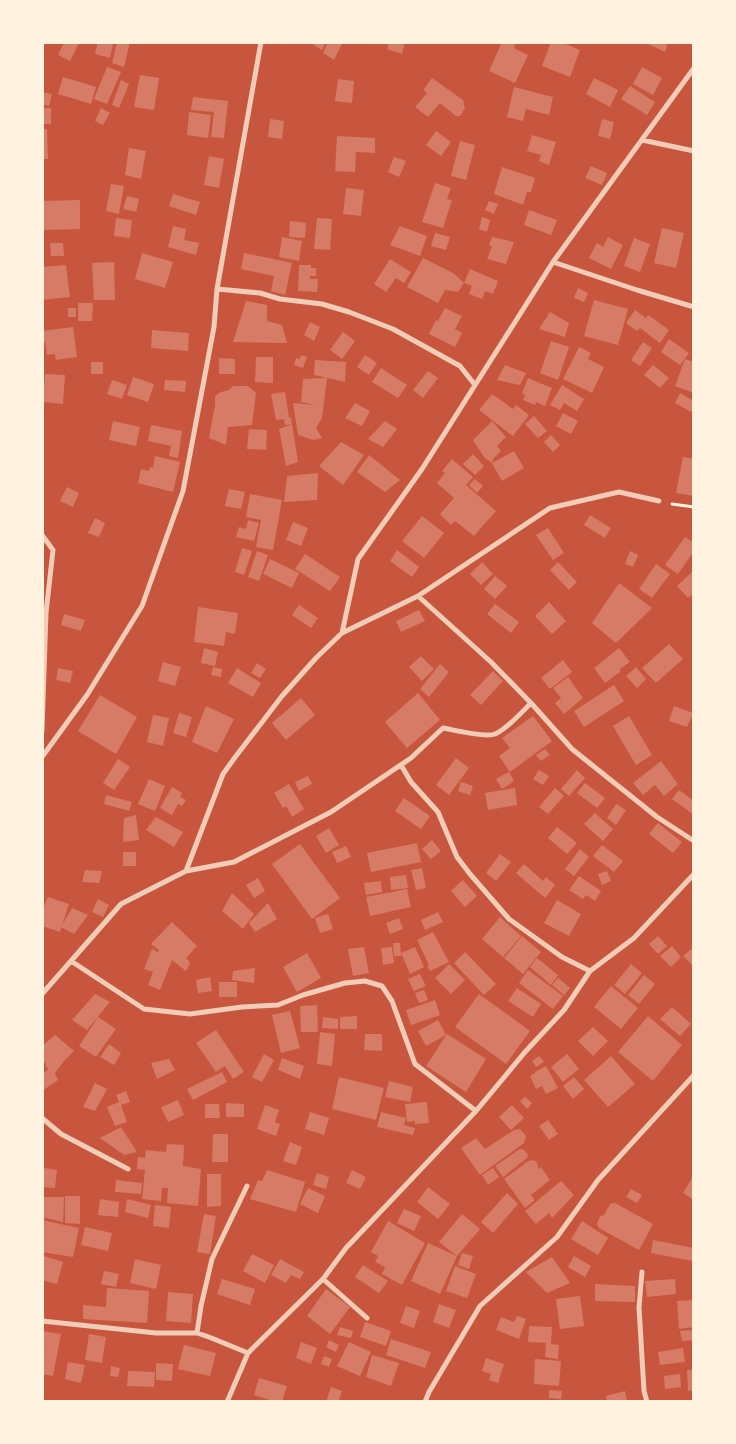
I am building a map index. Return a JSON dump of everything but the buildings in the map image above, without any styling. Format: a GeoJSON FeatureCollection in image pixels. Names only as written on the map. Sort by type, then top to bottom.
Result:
{"type":"FeatureCollection","features":[{"type":"Feature","properties":{"kind":"street"},"geometry":{"type":"LineString","coordinates":[[42,757],[87,694],[142,606],[183,491],[214,327],[217,289],[261,42]]}},
{"type":"Feature","properties":{"kind":"street"},"geometry":{"type":"LineString","coordinates":[[342,633],[358,559],[422,469],[553,262],[694,68]]}},
{"type":"Feature","properties":{"kind":"street"},"geometry":{"type":"LineString","coordinates":[[642,140],[694,151]]}},
{"type":"Feature","properties":{"kind":"street"},"geometry":{"type":"LineString","coordinates":[[553,262],[694,307]]}},
{"type":"Feature","properties":{"kind":"street"},"geometry":{"type":"LineString","coordinates":[[217,289],[260,293],[280,299],[322,304],[349,312],[393,329],[460,366],[475,385]]}},
{"type":"Feature","properties":{"kind":"street"},"geometry":{"type":"LineString","coordinates":[[186,871],[224,774],[282,696],[316,658],[342,633],[418,596],[550,508],[619,492],[659,502]]}},
{"type":"Feature","properties":{"kind":"street"},"geometry":{"type":"LineString","coordinates":[[42,535],[53,550],[46,613],[42,731]]}},
{"type":"Feature","properties":{"kind":"street"},"geometry":{"type":"LineString","coordinates":[[418,596],[491,662],[572,748],[657,817],[694,841]]}},
{"type":"Feature","properties":{"kind":"street"},"geometry":{"type":"LineString","coordinates":[[42,994],[121,904],[186,871],[234,862],[331,812],[411,758],[443,728],[474,734],[494,735],[531,703]]}},
{"type":"Feature","properties":{"kind":"street"},"geometry":{"type":"LineString","coordinates":[[400,765],[411,782],[438,812],[457,857],[509,919],[562,957],[590,971]]}},
{"type":"Feature","properties":{"kind":"street"},"geometry":{"type":"LineString","coordinates":[[227,1402],[248,1353],[322,1279],[346,1248],[476,1111],[525,1052],[564,1010],[590,971],[634,938],[694,874]]}},
{"type":"Feature","properties":{"kind":"street"},"geometry":{"type":"LineString","coordinates":[[71,962],[144,1009],[190,1014],[242,1007],[278,1005],[345,982],[365,981],[382,986],[392,1001],[415,1064],[476,1111]]}},
{"type":"Feature","properties":{"kind":"street"},"geometry":{"type":"LineString","coordinates":[[425,1402],[429,1392],[480,1306],[557,1237],[598,1180],[694,1075]]}},
{"type":"Feature","properties":{"kind":"street"},"geometry":{"type":"LineString","coordinates":[[42,1118],[61,1134],[128,1169]]}},
{"type":"Feature","properties":{"kind":"street"},"geometry":{"type":"LineString","coordinates":[[197,1333],[201,1306],[212,1260],[247,1186]]}},
{"type":"Feature","properties":{"kind":"street"},"geometry":{"type":"LineString","coordinates":[[642,1272],[639,1307],[644,1391],[647,1402]]}},
{"type":"Feature","properties":{"kind":"street"},"geometry":{"type":"LineString","coordinates":[[322,1279],[367,1318]]}},
{"type":"Feature","properties":{"kind":"street"},"geometry":{"type":"LineString","coordinates":[[42,1321],[156,1333],[197,1333],[248,1353]]}}]}
